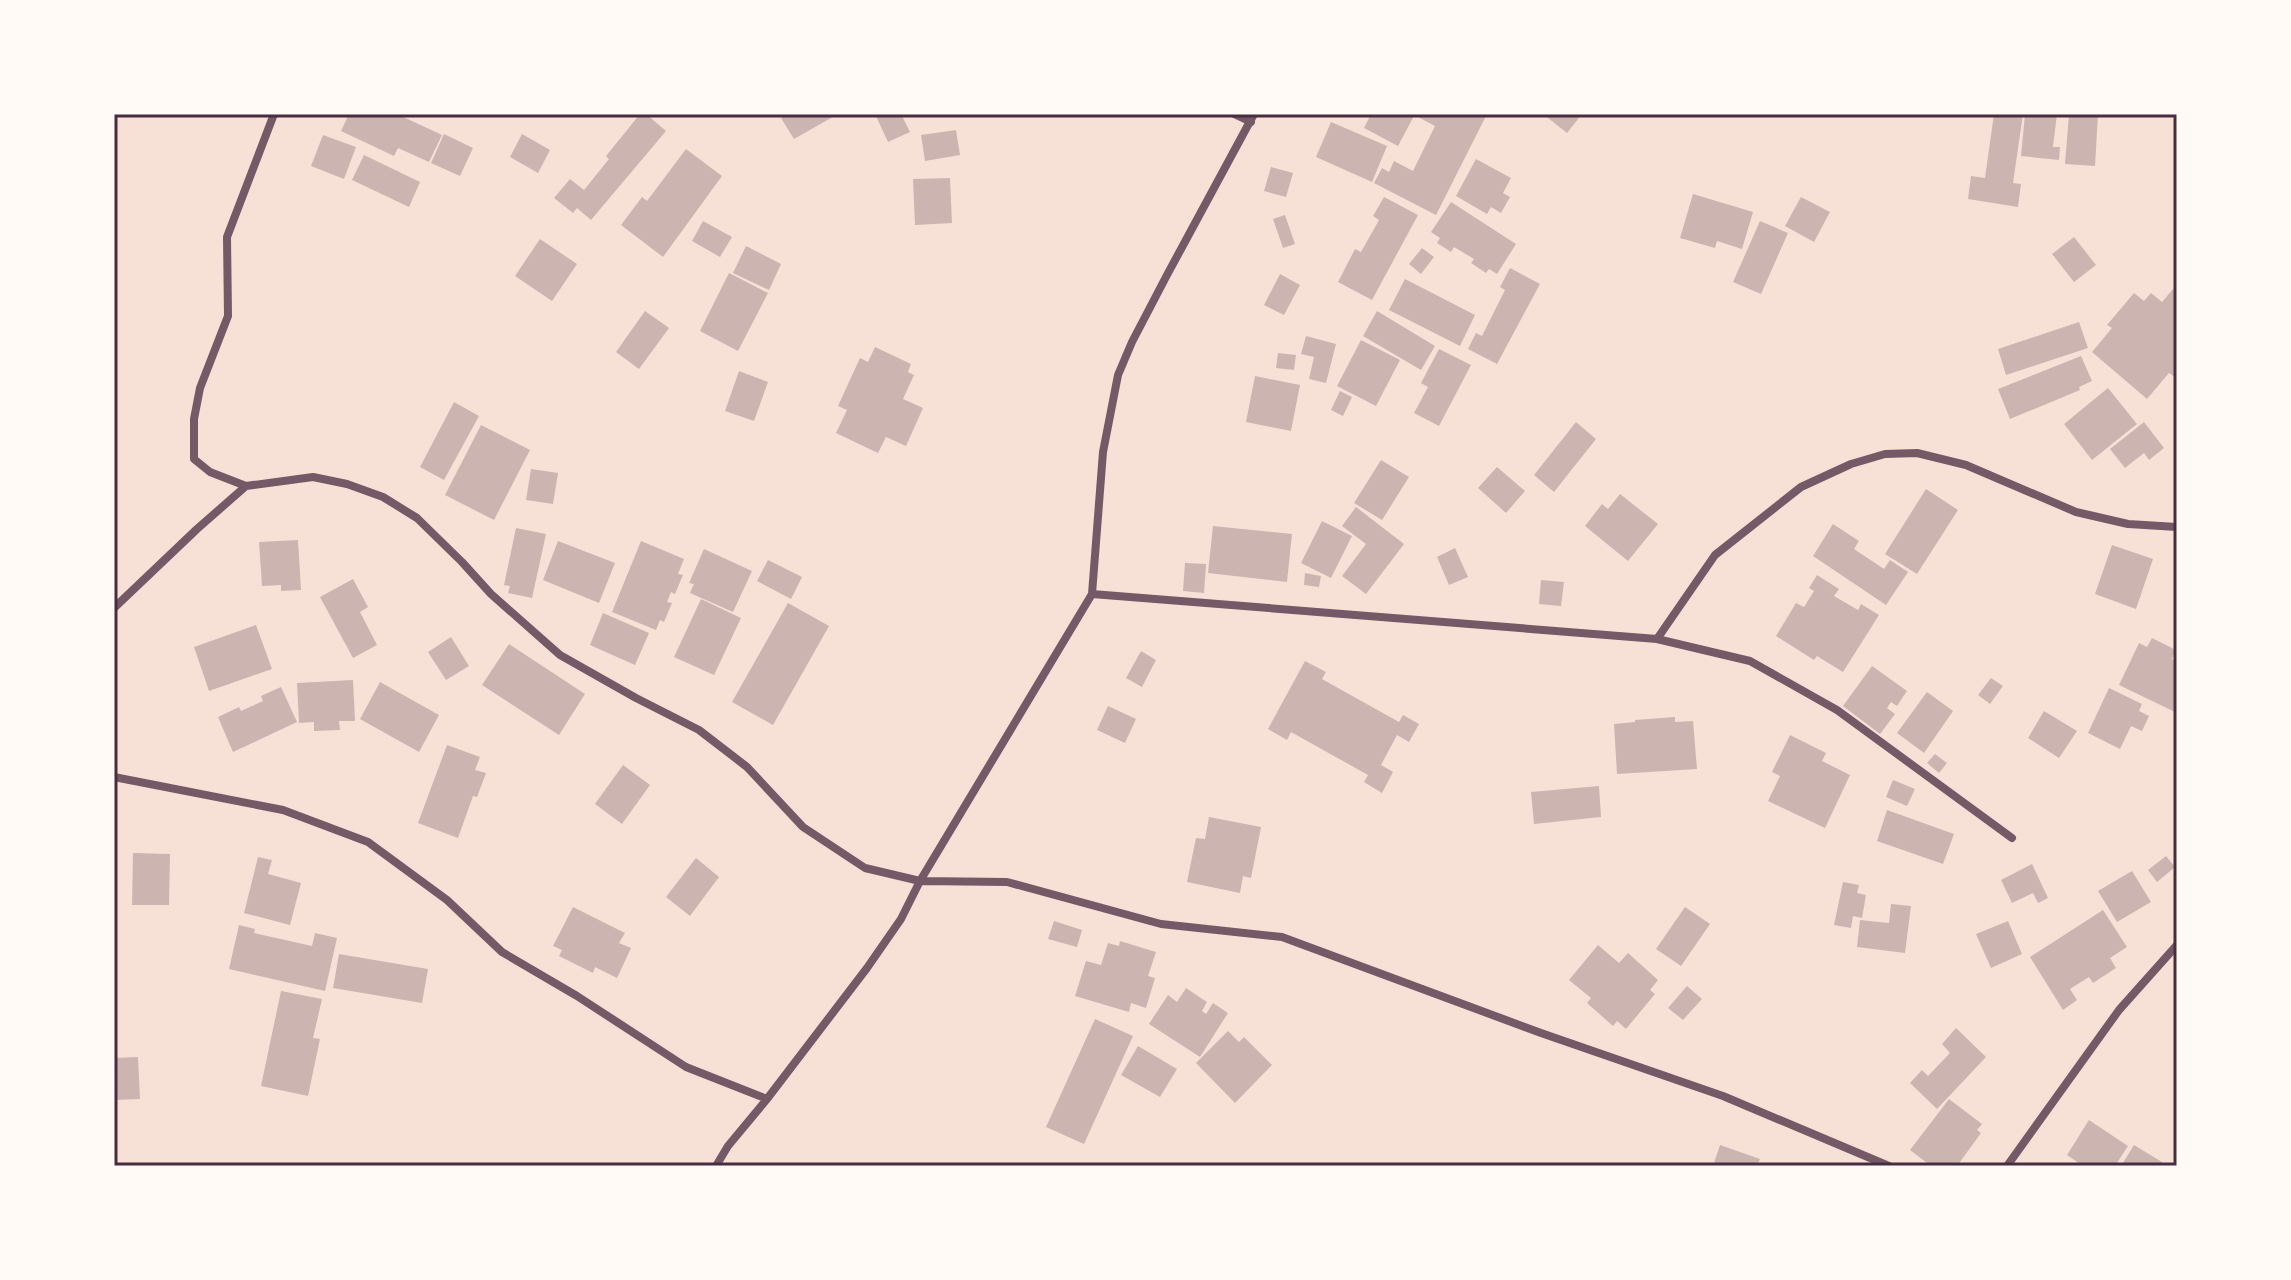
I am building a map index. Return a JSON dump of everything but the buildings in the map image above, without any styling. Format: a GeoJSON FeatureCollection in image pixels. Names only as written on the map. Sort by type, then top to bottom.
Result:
{"type":"FeatureCollection","features":[{"type":"Feature","properties":{"kind":"street"},"geometry":{"type":"LineString","coordinates":[[274,114],[227,237],[228,316],[200,388],[194,419],[194,459],[210,472],[246,486],[313,477],[347,484],[383,497],[417,518],[491,594],[560,655],[699,730],[747,767],[803,827],[865,868],[920,881],[1007,882],[1161,924],[1282,937],[1541,1033],[1723,1096],[1889,1166]]}},
{"type":"Feature","properties":{"kind":"street"},"geometry":{"type":"LineString","coordinates":[[716,1166],[901,919],[920,881],[1092,594],[1103,452],[1118,375],[1132,342],[1252,118],[1234,114]]}},
{"type":"Feature","properties":{"kind":"street"},"geometry":{"type":"LineString","coordinates":[[1657,639],[1715,555],[1801,487],[1851,464],[1885,454],[1917,453],[1966,465],[2076,512],[2128,524],[2177,527]]}},
{"type":"Feature","properties":{"kind":"street"},"geometry":{"type":"LineString","coordinates":[[114,608],[246,486]]}},
{"type":"Feature","properties":{"kind":"street"},"geometry":{"type":"LineString","coordinates":[[1092,594],[1657,639],[1750,661],[1837,710],[2012,838]]}},
{"type":"Feature","properties":{"kind":"street"},"geometry":{"type":"LineString","coordinates":[[114,777],[283,810],[368,842],[447,900],[502,952],[577,996],[686,1067],[767,1099]]}},
{"type":"Feature","properties":{"kind":"street"},"geometry":{"type":"LineString","coordinates":[[2007,1166],[2119,1010],[2177,945]]}}]}
